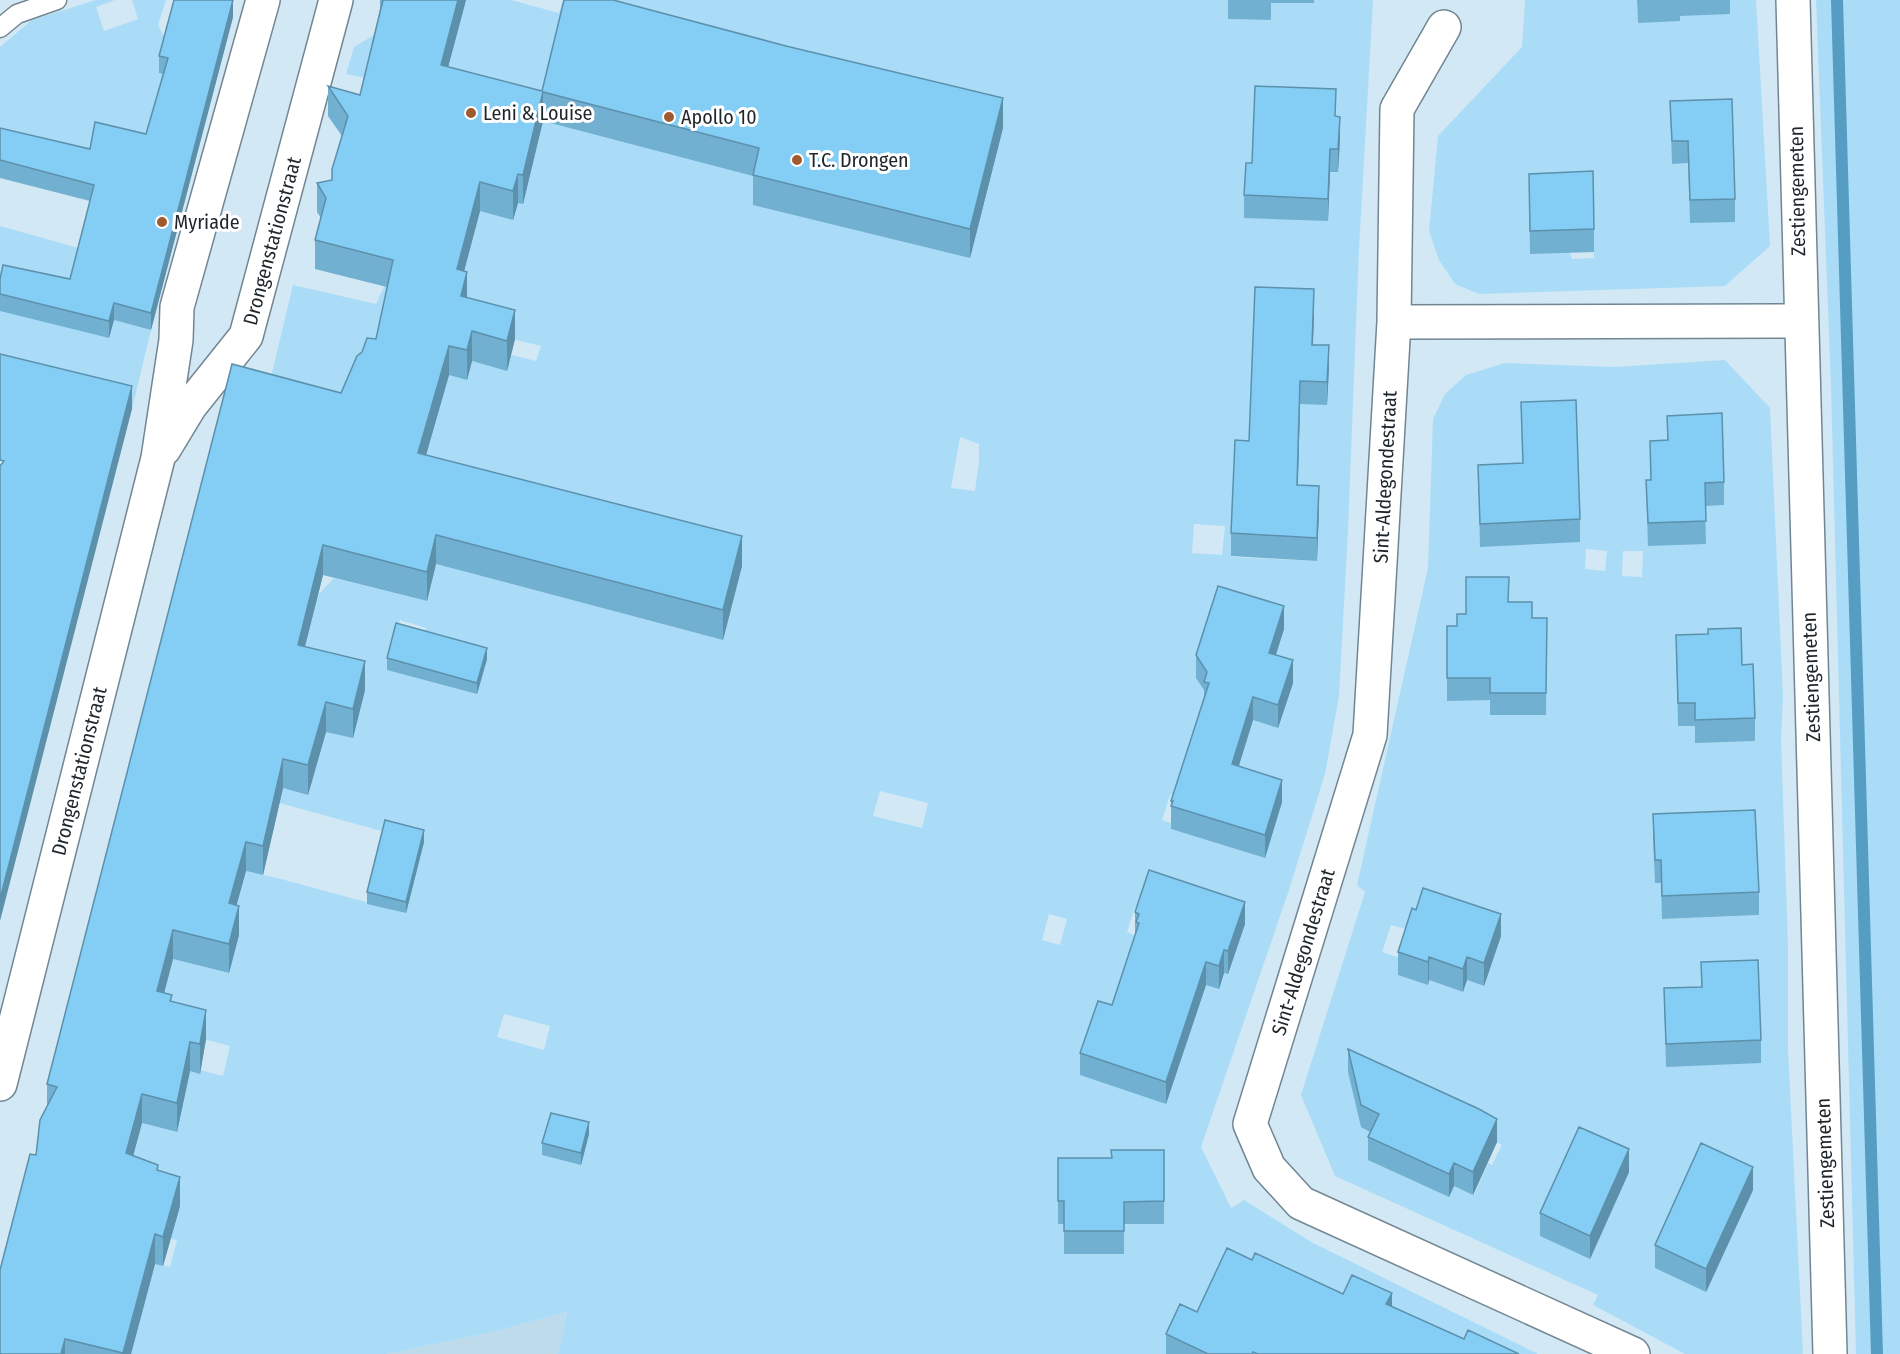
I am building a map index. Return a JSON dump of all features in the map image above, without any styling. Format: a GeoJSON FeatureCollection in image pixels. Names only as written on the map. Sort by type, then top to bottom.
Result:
{"type":"FeatureCollection","features":[{"type":"Feature","properties":{"kind":"street","name":"Drongenstationstraat"},"geometry":{"type":"LineString","coordinates":[[0,1084],[158,458],[176,340],[177,307],[264,0]]}},
{"type":"Feature","properties":{"kind":"street","name":"Drongenstationstraat"},"geometry":{"type":"LineString","coordinates":[[158,458],[190,406],[246,336],[336,0]]}},
{"type":"Feature","properties":{"kind":"street","name":"Zestiengemeten"},"geometry":{"type":"LineString","coordinates":[[1792,0],[1830,1354]]}},
{"type":"Feature","properties":{"kind":"street","name":"Sint-Aldegondestraat"},"geometry":{"type":"LineString","coordinates":[[1444,27],[1396,109],[1394,322],[1370,735],[1250,1124],[1269,1168],[1301,1203],[1633,1354]]}},
{"type":"Feature","properties":{"kind":"street"},"geometry":{"type":"LineString","coordinates":[[1394,322],[1800,321]]}},
{"type":"Feature","properties":{"kind":"lane"},"geometry":{"type":"LineString","coordinates":[[0,28],[17,14],[57,0]]}},
{"type":"Feature","properties":{"kind":"shaded area"},"geometry":{"type":"Polygon","coordinates":[[[96,0],[115,0],[96,7],[104,31],[138,19],[132,0],[166,0],[158,25],[163,35],[169,36],[159,73],[168,75],[155,166],[90,166],[0,145],[0,47],[32,20],[96,0]]]}},
{"type":"Feature","properties":{"kind":"shaded area"},"geometry":{"type":"Polygon","coordinates":[[[466,0],[511,0],[559,13],[563,0],[1228,0],[1228,19],[1270,20],[1271,3],[1373,0],[1359,249],[1339,696],[1325,774],[1288,893],[1201,1147],[1231,1208],[1244,1200],[1311,1242],[1538,1354],[558,1354],[567,1312],[492,1332],[386,1354],[130,1354],[142,1260],[170,1267],[177,1240],[147,1233],[157,1200],[104,1113],[176,1132],[158,1063],[223,1076],[230,1046],[170,1030],[157,1020],[173,959],[228,973],[239,936],[173,854],[281,879],[406,913],[385,832],[218,786],[298,674],[317,596],[334,578],[427,601],[436,564],[723,640],[742,566],[265,402],[293,285],[376,304],[384,287],[371,79],[346,74],[354,47],[379,32],[451,50],[466,0]],[[1339,140],[1252,186],[1328,221],[1330,172],[1338,172],[1339,140]],[[444,327],[433,428],[449,375],[472,361],[507,370],[511,355],[536,361],[541,346],[489,333],[444,327]],[[960,437],[951,488],[975,491],[979,444],[960,437]],[[1235,463],[1231,557],[1317,561],[1297,507],[1235,463]],[[1194,524],[1192,553],[1222,555],[1225,526],[1194,524]],[[400,620],[387,669],[423,642],[426,628],[400,620]],[[880,791],[873,816],[922,828],[928,803],[880,791]],[[1170,795],[1162,820],[1173,824],[1172,829],[1265,858],[1179,797],[1170,795]],[[1135,907],[1127,932],[1227,974],[1144,910],[1135,907]],[[1049,914],[1042,940],[1060,945],[1067,919],[1049,914]],[[504,1014],[497,1037],[544,1050],[550,1026],[504,1014]],[[1064,1224],[1064,1254],[1124,1224],[1064,1224]]]}},
{"type":"Feature","properties":{"kind":"shaded area"},"geometry":{"type":"Polygon","coordinates":[[[1525,0],[1637,0],[1638,23],[1680,16],[1729,0],[1756,0],[1770,246],[1725,286],[1479,294],[1455,284],[1439,260],[1429,231],[1438,136],[1522,47],[1525,0]],[[1731,122],[1688,163],[1690,223],[1731,122]],[[1592,194],[1570,253],[1572,259],[1594,258],[1592,194]]]}},
{"type":"Feature","properties":{"kind":"shaded area"},"geometry":{"type":"Polygon","coordinates":[[[1816,0],[1900,0],[1900,1354],[1856,1354],[1831,386],[1816,0]]]}},
{"type":"Feature","properties":{"kind":"shaded area"},"geometry":{"type":"Polygon","coordinates":[[[0,226],[82,249],[109,338],[114,320],[151,330],[132,409],[0,377],[0,226]]]}},
{"type":"Feature","properties":{"kind":"shaded area"},"geometry":{"type":"Polygon","coordinates":[[[1725,360],[1770,408],[1783,697],[1781,739],[1788,945],[1788,1050],[1802,1354],[1685,1354],[1593,1305],[1598,1295],[1335,1176],[1301,1095],[1365,892],[1357,885],[1428,568],[1433,419],[1445,394],[1466,375],[1505,363],[1614,367],[1725,360]],[[1688,415],[1667,416],[1668,463],[1651,503],[1723,505],[1689,438],[1688,415]],[[1586,549],[1585,569],[1605,571],[1607,551],[1586,549]],[[1623,551],[1622,576],[1642,577],[1643,551],[1623,551]],[[1466,637],[1490,700],[1490,715],[1546,715],[1466,637]],[[1753,688],[1678,725],[1695,726],[1696,743],[1753,688]],[[1653,837],[1655,883],[1661,883],[1663,919],[1758,915],[1653,837]],[[1391,925],[1382,952],[1403,959],[1428,985],[1429,980],[1463,992],[1467,980],[1484,986],[1416,932],[1391,925]],[[1479,1133],[1379,1136],[1449,1197],[1454,1186],[1474,1195],[1488,1163],[1492,1165],[1502,1145],[1479,1133]]]}},
{"type":"Feature","properties":{"kind":"shaded area"},"geometry":{"type":"Polygon","coordinates":[[[567,1312],[558,1354],[386,1354],[492,1332],[567,1312]]]}},
{"type":"Feature","properties":{"kind":"building"},"geometry":{"type":"Polygon","coordinates":[[[174,0],[233,0],[151,313],[114,303],[109,321],[0,294],[3,265],[70,279],[94,185],[0,160],[0,128],[90,149],[95,122],[146,134],[168,58],[159,56],[174,0]]]}},
{"type":"Feature","properties":{"kind":"building"},"geometry":{"type":"Polygon","coordinates":[[[383,0],[458,0],[441,65],[542,91],[564,0],[613,0],[786,46],[1003,98],[970,229],[753,175],[759,148],[543,92],[523,175],[518,174],[513,191],[480,182],[457,269],[467,272],[461,296],[515,310],[507,341],[472,331],[467,350],[449,346],[418,453],[742,536],[723,610],[436,535],[427,572],[323,545],[298,645],[365,661],[353,709],[326,702],[308,765],[283,759],[263,846],[246,842],[229,903],[239,906],[229,944],[173,930],[157,991],[172,995],[170,1001],[206,1010],[200,1044],[190,1042],[177,1103],[142,1094],[126,1153],[158,1165],[157,1170],[180,1177],[163,1237],[155,1234],[123,1353],[65,1339],[61,1354],[0,1354],[0,1270],[30,1154],[36,1155],[40,1120],[57,1087],[47,1084],[232,364],[341,393],[367,338],[376,339],[393,260],[315,240],[326,198],[317,183],[332,180],[332,169],[348,116],[328,86],[360,95],[383,0]]]}},
{"type":"Feature","properties":{"kind":"building"},"geometry":{"type":"Polygon","coordinates":[[[1255,86],[1336,89],[1335,116],[1340,117],[1338,149],[1330,149],[1328,199],[1244,195],[1246,163],[1252,163],[1255,86]]]}},
{"type":"Feature","properties":{"kind":"building"},"geometry":{"type":"Polygon","coordinates":[[[1732,99],[1735,199],[1690,200],[1688,141],[1672,141],[1670,101],[1732,99]]]}},
{"type":"Feature","properties":{"kind":"building"},"geometry":{"type":"Polygon","coordinates":[[[1593,171],[1594,229],[1530,231],[1529,174],[1593,171]]]}},
{"type":"Feature","properties":{"kind":"building"},"geometry":{"type":"Polygon","coordinates":[[[1255,287],[1314,289],[1312,345],[1329,345],[1327,382],[1300,381],[1297,485],[1319,486],[1317,538],[1231,533],[1235,440],[1249,441],[1255,287]]]}},
{"type":"Feature","properties":{"kind":"building"},"geometry":{"type":"Polygon","coordinates":[[[0,354],[132,386],[0,899],[0,466],[4,461],[0,460],[0,354]]]}},
{"type":"Feature","properties":{"kind":"building"},"geometry":{"type":"Polygon","coordinates":[[[1576,400],[1580,519],[1480,524],[1478,465],[1523,463],[1521,402],[1576,400]]]}},
{"type":"Feature","properties":{"kind":"building"},"geometry":{"type":"Polygon","coordinates":[[[1722,413],[1724,482],[1705,483],[1706,521],[1648,523],[1646,480],[1651,480],[1650,441],[1668,440],[1667,416],[1722,413]]]}},
{"type":"Feature","properties":{"kind":"building"},"geometry":{"type":"Polygon","coordinates":[[[1466,577],[1509,577],[1508,602],[1532,602],[1532,618],[1547,618],[1546,693],[1490,693],[1490,678],[1447,678],[1447,626],[1457,626],[1457,614],[1466,614],[1466,577]]]}},
{"type":"Feature","properties":{"kind":"building"},"geometry":{"type":"Polygon","coordinates":[[[1218,586],[1284,606],[1269,653],[1293,660],[1278,705],[1253,697],[1232,764],[1282,780],[1265,835],[1171,806],[1209,683],[1204,682],[1207,672],[1196,655],[1218,586]]]}},
{"type":"Feature","properties":{"kind":"building"},"geometry":{"type":"Polygon","coordinates":[[[396,623],[487,648],[477,683],[387,658],[396,623]]]}},
{"type":"Feature","properties":{"kind":"building"},"geometry":{"type":"Polygon","coordinates":[[[1741,628],[1742,665],[1753,664],[1755,718],[1695,720],[1695,703],[1678,703],[1676,635],[1708,634],[1708,629],[1741,628]]]}},
{"type":"Feature","properties":{"kind":"building"},"geometry":{"type":"Polygon","coordinates":[[[1755,810],[1759,892],[1662,896],[1661,860],[1655,860],[1653,814],[1755,810]]]}},
{"type":"Feature","properties":{"kind":"building"},"geometry":{"type":"Polygon","coordinates":[[[385,820],[424,830],[406,902],[367,892],[385,820]]]}},
{"type":"Feature","properties":{"kind":"building"},"geometry":{"type":"Polygon","coordinates":[[[1149,870],[1245,902],[1228,951],[1224,950],[1219,966],[1206,962],[1166,1082],[1080,1053],[1098,1001],[1112,1005],[1139,923],[1136,922],[1139,914],[1135,912],[1149,870]]]}},
{"type":"Feature","properties":{"kind":"building"},"geometry":{"type":"Polygon","coordinates":[[[1423,888],[1501,914],[1484,963],[1467,957],[1463,969],[1429,957],[1428,962],[1398,952],[1412,908],[1416,910],[1423,888]]]}},
{"type":"Feature","properties":{"kind":"building"},"geometry":{"type":"Polygon","coordinates":[[[1758,960],[1761,1040],[1666,1044],[1664,988],[1702,987],[1701,962],[1758,960]]]}},
{"type":"Feature","properties":{"kind":"building"},"geometry":{"type":"Polygon","coordinates":[[[1348,1049],[1497,1119],[1473,1172],[1454,1163],[1449,1174],[1368,1137],[1379,1114],[1361,1105],[1348,1049]]]}},
{"type":"Feature","properties":{"kind":"building"},"geometry":{"type":"Polygon","coordinates":[[[551,1113],[589,1122],[581,1153],[542,1143],[551,1113]]]}},
{"type":"Feature","properties":{"kind":"building"},"geometry":{"type":"Polygon","coordinates":[[[1579,1127],[1629,1149],[1590,1236],[1540,1213],[1579,1127]]]}},
{"type":"Feature","properties":{"kind":"building"},"geometry":{"type":"Polygon","coordinates":[[[1701,1143],[1753,1167],[1706,1269],[1655,1245],[1701,1143]]]}},
{"type":"Feature","properties":{"kind":"building"},"geometry":{"type":"Polygon","coordinates":[[[1111,1150],[1164,1150],[1164,1201],[1124,1202],[1124,1231],[1064,1231],[1064,1201],[1058,1201],[1058,1158],[1112,1158],[1111,1150]]]}},
{"type":"Feature","properties":{"kind":"building"},"geometry":{"type":"Polygon","coordinates":[[[1227,1248],[1252,1260],[1255,1253],[1343,1294],[1352,1275],[1392,1293],[1386,1304],[1464,1339],[1468,1330],[1519,1354],[1258,1354],[1253,1352],[1252,1354],[1208,1354],[1166,1334],[1180,1304],[1197,1312],[1227,1248]]]}},
{"type":"Feature","properties":{"kind":"waterway"},"geometry":{"type":"LineString","coordinates":[[1837,0],[1877,1354]]}},
{"type":"Feature","properties":{"kind":"place","name":"Leni & Louise"},"geometry":{"type":"Point","coordinates":[471,113]}},
{"type":"Feature","properties":{"kind":"place","name":"Apollo 10"},"geometry":{"type":"Point","coordinates":[669,117]}},
{"type":"Feature","properties":{"kind":"place","name":"T.C. Drongen"},"geometry":{"type":"Point","coordinates":[797,160]}},
{"type":"Feature","properties":{"kind":"place","name":"Myriade"},"geometry":{"type":"Point","coordinates":[162,222]}}]}
